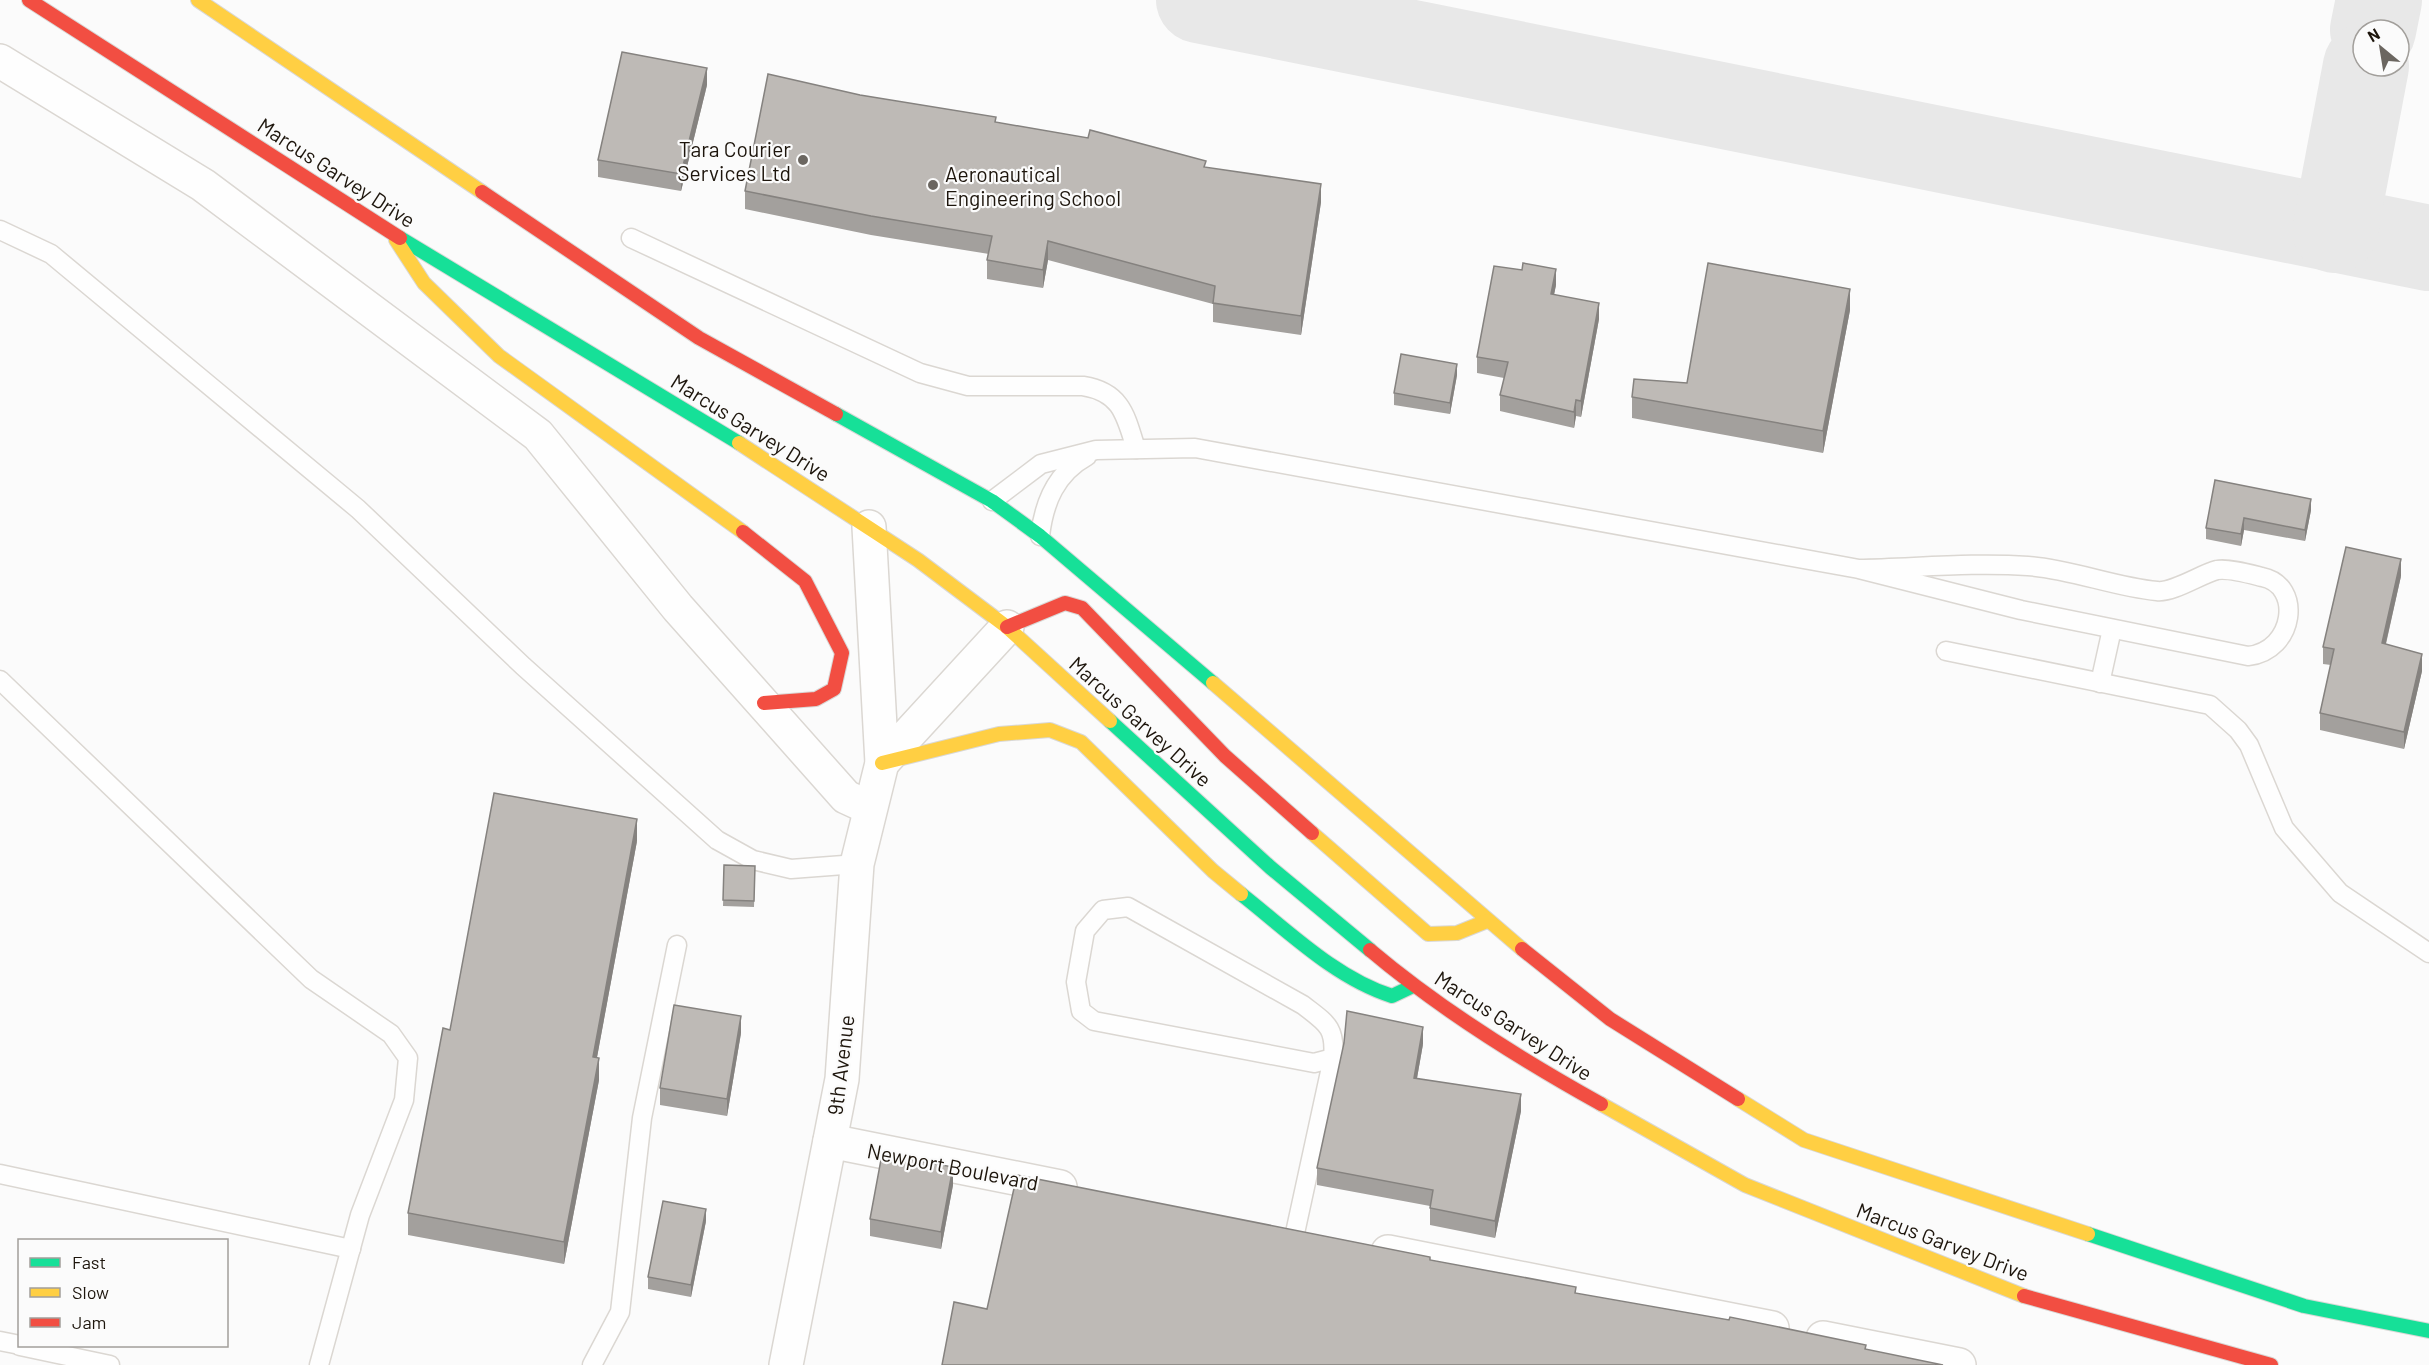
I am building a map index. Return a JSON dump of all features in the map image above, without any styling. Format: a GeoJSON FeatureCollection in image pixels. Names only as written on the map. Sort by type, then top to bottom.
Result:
{"type":"FeatureCollection","features":[{"type":"Feature","properties":{"kind":"highway","name":"Marcus Garvey Drive"},"geometry":{"type":"LineString","coordinates":[[29,0],[392,233],[716,428],[918,560],[1007,627],[1271,868],[1413,986],[1540,1070],[1745,1185],[2017,1294],[2271,1365]]}},
{"type":"Feature","properties":{"kind":"highway"},"geometry":{"type":"LineString","coordinates":[[198,0],[699,338],[992,501],[1040,536],[1293,750],[1487,921],[1610,1019],[1804,1140],[2304,1306],[2429,1331]]}},
{"type":"Feature","properties":{"kind":"highway"},"geometry":{"type":"LineString","coordinates":[[392,233],[424,283],[499,356],[714,510],[805,581],[842,653],[834,689],[816,699],[764,703]]}},
{"type":"Feature","properties":{"kind":"highway"},"geometry":{"type":"LineString","coordinates":[[1007,627],[1065,603],[1082,608],[1225,756],[1428,934],[1457,933],[1487,921]]}},
{"type":"Feature","properties":{"kind":"highway"},"geometry":{"type":"LineString","coordinates":[[882,763],[999,734],[1050,730],[1081,742],[1213,871],[1312,950],[1366,988],[1392,996],[1413,986]]}},
{"type":"Feature","properties":{"kind":"street"},"geometry":{"type":"LineString","coordinates":[[0,61],[203,185],[538,435],[678,608],[846,797],[870,808]]}},
{"type":"Feature","properties":{"kind":"street","name":"9th Avenue"},"geometry":{"type":"LineString","coordinates":[[786,1365],[842,1079],[857,864],[882,763],[869,527]]}},
{"type":"Feature","properties":{"kind":"street","name":"9th Avenue"},"geometry":{"type":"LineString","coordinates":[[882,763],[1007,627]]}},
{"type":"Feature","properties":{"kind":"street","name":"Newport Boulevard"},"geometry":{"type":"LineString","coordinates":[[830,1141],[1086,1192]]}},
{"type":"Feature","properties":{"kind":"street"},"geometry":{"type":"LineString","coordinates":[[1260,1226],[1307,1236]]}},
{"type":"Feature","properties":{"kind":"street"},"geometry":{"type":"LineString","coordinates":[[1354,1245],[1959,1365]]}},
{"type":"Feature","properties":{"kind":"lane"},"geometry":{"type":"LineString","coordinates":[[0,230],[51,254],[358,509],[523,666],[717,840],[753,860],[791,869],[857,864]]}},
{"type":"Feature","properties":{"kind":"lane"},"geometry":{"type":"LineString","coordinates":[[631,238],[920,373],[968,386],[1083,387],[1101,390],[1122,409],[1137,449]]}},
{"type":"Feature","properties":{"kind":"lane"},"geometry":{"type":"LineString","coordinates":[[992,501],[1041,464],[1096,450],[1195,448],[1859,569],[2021,610],[2248,656],[2258,655],[2275,645],[2282,637],[2288,619],[2288,609],[2281,591],[2266,578],[2219,570],[2160,592],[2028,566],[1859,569]]}},
{"type":"Feature","properties":{"kind":"lane"},"geometry":{"type":"LineString","coordinates":[[1040,536],[1042,514],[1061,476],[1077,461],[1096,450]]}},
{"type":"Feature","properties":{"kind":"lane"},"geometry":{"type":"LineString","coordinates":[[2100,683],[2112,628]]}},
{"type":"Feature","properties":{"kind":"lane"},"geometry":{"type":"LineString","coordinates":[[1946,651],[2210,705],[2225,716],[2248,745],[2284,828],[2340,893],[2429,953]]}},
{"type":"Feature","properties":{"kind":"lane"},"geometry":{"type":"LineString","coordinates":[[0,680],[311,979],[391,1034],[408,1058],[404,1100],[360,1215],[319,1365]]}},
{"type":"Feature","properties":{"kind":"lane"},"geometry":{"type":"LineString","coordinates":[[1307,1236],[1333,1058],[1335,1038],[1324,1021],[1304,1005],[1128,907],[1103,910],[1085,931],[1076,982],[1081,1011],[1094,1021],[1314,1063],[1333,1058]]}},
{"type":"Feature","properties":{"kind":"lane"},"geometry":{"type":"LineString","coordinates":[[592,1365],[620,1312],[642,1118],[677,945]]}},
{"type":"Feature","properties":{"kind":"lane"},"geometry":{"type":"LineString","coordinates":[[0,1174],[351,1249]]}},
{"type":"Feature","properties":{"kind":"lane"},"geometry":{"type":"LineString","coordinates":[[0,1341],[18,1345]]}},
{"type":"Feature","properties":{"kind":"lane"},"geometry":{"type":"LineString","coordinates":[[29,1347],[110,1365]]}},
{"type":"Feature","properties":{"kind":"building"},"geometry":{"type":"Polygon","coordinates":[[[622,52],[707,68],[681,174],[598,160],[622,52]]]}},
{"type":"Feature","properties":{"kind":"building"},"geometry":{"type":"Polygon","coordinates":[[[768,74],[860,95],[996,117],[995,122],[1088,138],[1090,130],[1206,161],[1204,167],[1321,184],[1301,316],[1213,303],[1215,286],[1048,241],[1043,270],[987,260],[992,236],[871,216],[745,191],[768,74]]]}},
{"type":"Feature","properties":{"kind":"building"},"geometry":{"type":"Polygon","coordinates":[[[1523,263],[1556,269],[1551,294],[1599,303],[1581,401],[1576,400],[1574,412],[1500,395],[1508,362],[1477,357],[1494,266],[1522,270],[1523,263]]]}},
{"type":"Feature","properties":{"kind":"building"},"geometry":{"type":"Polygon","coordinates":[[[1708,263],[1850,289],[1823,431],[1632,397],[1634,379],[1687,383],[1708,263]]]}},
{"type":"Feature","properties":{"kind":"building"},"geometry":{"type":"Polygon","coordinates":[[[1401,354],[1457,364],[1450,403],[1394,393],[1401,354]]]}},
{"type":"Feature","properties":{"kind":"building"},"geometry":{"type":"Polygon","coordinates":[[[2215,480],[2311,499],[2305,530],[2244,518],[2241,534],[2206,528],[2215,480]]]}},
{"type":"Feature","properties":{"kind":"building"},"geometry":{"type":"Polygon","coordinates":[[[2346,547],[2401,559],[2382,643],[2422,654],[2404,732],[2320,713],[2334,649],[2323,647],[2346,547]]]}},
{"type":"Feature","properties":{"kind":"building"},"geometry":{"type":"Polygon","coordinates":[[[494,793],[637,819],[593,1057],[599,1058],[564,1242],[408,1213],[443,1028],[450,1030],[494,793]]]}},
{"type":"Feature","properties":{"kind":"building"},"geometry":{"type":"Polygon","coordinates":[[[724,865],[755,866],[754,901],[723,900],[724,865]]]}},
{"type":"Feature","properties":{"kind":"building"},"geometry":{"type":"Polygon","coordinates":[[[674,1005],[741,1016],[727,1099],[660,1088],[674,1005]]]}},
{"type":"Feature","properties":{"kind":"building"},"geometry":{"type":"Polygon","coordinates":[[[1347,1011],[1423,1027],[1414,1078],[1521,1094],[1495,1221],[1430,1208],[1433,1190],[1317,1168],[1344,1043],[1347,1011]]]}},
{"type":"Feature","properties":{"kind":"building"},"geometry":{"type":"Polygon","coordinates":[[[882,1154],[953,1167],[941,1232],[870,1219],[882,1154]]]}},
{"type":"Feature","properties":{"kind":"building"},"geometry":{"type":"Polygon","coordinates":[[[1017,1175],[1430,1257],[1430,1260],[1576,1287],[1575,1293],[1729,1320],[1730,1317],[1866,1345],[1865,1349],[1943,1365],[942,1365],[954,1302],[987,1309],[1017,1175]]]}},
{"type":"Feature","properties":{"kind":"building"},"geometry":{"type":"Polygon","coordinates":[[[663,1201],[706,1209],[691,1285],[648,1277],[663,1201]]]}},
{"type":"Feature","properties":{"kind":"taxiway"},"geometry":{"type":"LineString","coordinates":[[1199,0],[2429,248]]}},
{"type":"Feature","properties":{"kind":"taxiway"},"geometry":{"type":"LineString","coordinates":[[2375,18],[2379,0]]}},
{"type":"Feature","properties":{"kind":"taxiway"},"geometry":{"type":"LineString","coordinates":[[2335,230],[2364,78]]}},
{"type":"Feature","properties":{"kind":"traffic: fast"},"geometry":{"type":"LineString","coordinates":[[400,238],[739,443]]}},
{"type":"Feature","properties":{"kind":"traffic: fast"},"geometry":{"type":"LineString","coordinates":[[836,414],[992,501],[1040,536],[1213,683]]}},
{"type":"Feature","properties":{"kind":"traffic: fast"},"geometry":{"type":"LineString","coordinates":[[1110,721],[1271,868],[1370,950]]}},
{"type":"Feature","properties":{"kind":"traffic: fast"},"geometry":{"type":"LineString","coordinates":[[1241,894],[1312,952],[1351,978],[1392,996],[1413,986]]}},
{"type":"Feature","properties":{"kind":"traffic: fast"},"geometry":{"type":"LineString","coordinates":[[2088,1234],[2304,1306],[2429,1331]]}},
{"type":"Feature","properties":{"kind":"traffic: slow"},"geometry":{"type":"LineString","coordinates":[[198,0],[482,192]]}},
{"type":"Feature","properties":{"kind":"traffic: slow"},"geometry":{"type":"LineString","coordinates":[[396,240],[424,283],[499,356],[743,532]]}},
{"type":"Feature","properties":{"kind":"traffic: slow"},"geometry":{"type":"LineString","coordinates":[[739,443],[918,560],[1007,627],[1110,721]]}},
{"type":"Feature","properties":{"kind":"traffic: slow"},"geometry":{"type":"LineString","coordinates":[[1213,683],[1522,949]]}},
{"type":"Feature","properties":{"kind":"traffic: slow"},"geometry":{"type":"LineString","coordinates":[[882,763],[999,734],[1050,730],[1081,742],[1213,871],[1241,894]]}},
{"type":"Feature","properties":{"kind":"traffic: slow"},"geometry":{"type":"LineString","coordinates":[[1312,833],[1428,934],[1457,933],[1487,921]]}},
{"type":"Feature","properties":{"kind":"traffic: slow"},"geometry":{"type":"LineString","coordinates":[[1738,1099],[1804,1140],[2088,1234]]}},
{"type":"Feature","properties":{"kind":"traffic: slow"},"geometry":{"type":"LineString","coordinates":[[1601,1104],[1745,1185],[2024,1296]]}},
{"type":"Feature","properties":{"kind":"traffic: jam"},"geometry":{"type":"LineString","coordinates":[[29,0],[400,238]]}},
{"type":"Feature","properties":{"kind":"traffic: jam"},"geometry":{"type":"LineString","coordinates":[[482,192],[699,338],[836,414]]}},
{"type":"Feature","properties":{"kind":"traffic: jam"},"geometry":{"type":"LineString","coordinates":[[743,532],[805,581],[842,653],[834,689],[816,699],[764,703]]}},
{"type":"Feature","properties":{"kind":"traffic: jam"},"geometry":{"type":"LineString","coordinates":[[1007,627],[1065,603],[1082,608],[1225,756],[1312,833]]}},
{"type":"Feature","properties":{"kind":"traffic: jam"},"geometry":{"type":"LineString","coordinates":[[1522,949],[1610,1019],[1738,1099]]}},
{"type":"Feature","properties":{"kind":"traffic: jam"},"geometry":{"type":"LineString","coordinates":[[1370,950],[1425,993],[1482,1033],[1601,1104]]}},
{"type":"Feature","properties":{"kind":"traffic: jam"},"geometry":{"type":"LineString","coordinates":[[2024,1296],[2271,1365]]}},
{"type":"Feature","properties":{"kind":"place","name":"Tara Courier Services Ltd"},"geometry":{"type":"Point","coordinates":[803,160]}},
{"type":"Feature","properties":{"kind":"place","name":"Aeronautical Engineering School"},"geometry":{"type":"Point","coordinates":[933,185]}}]}
